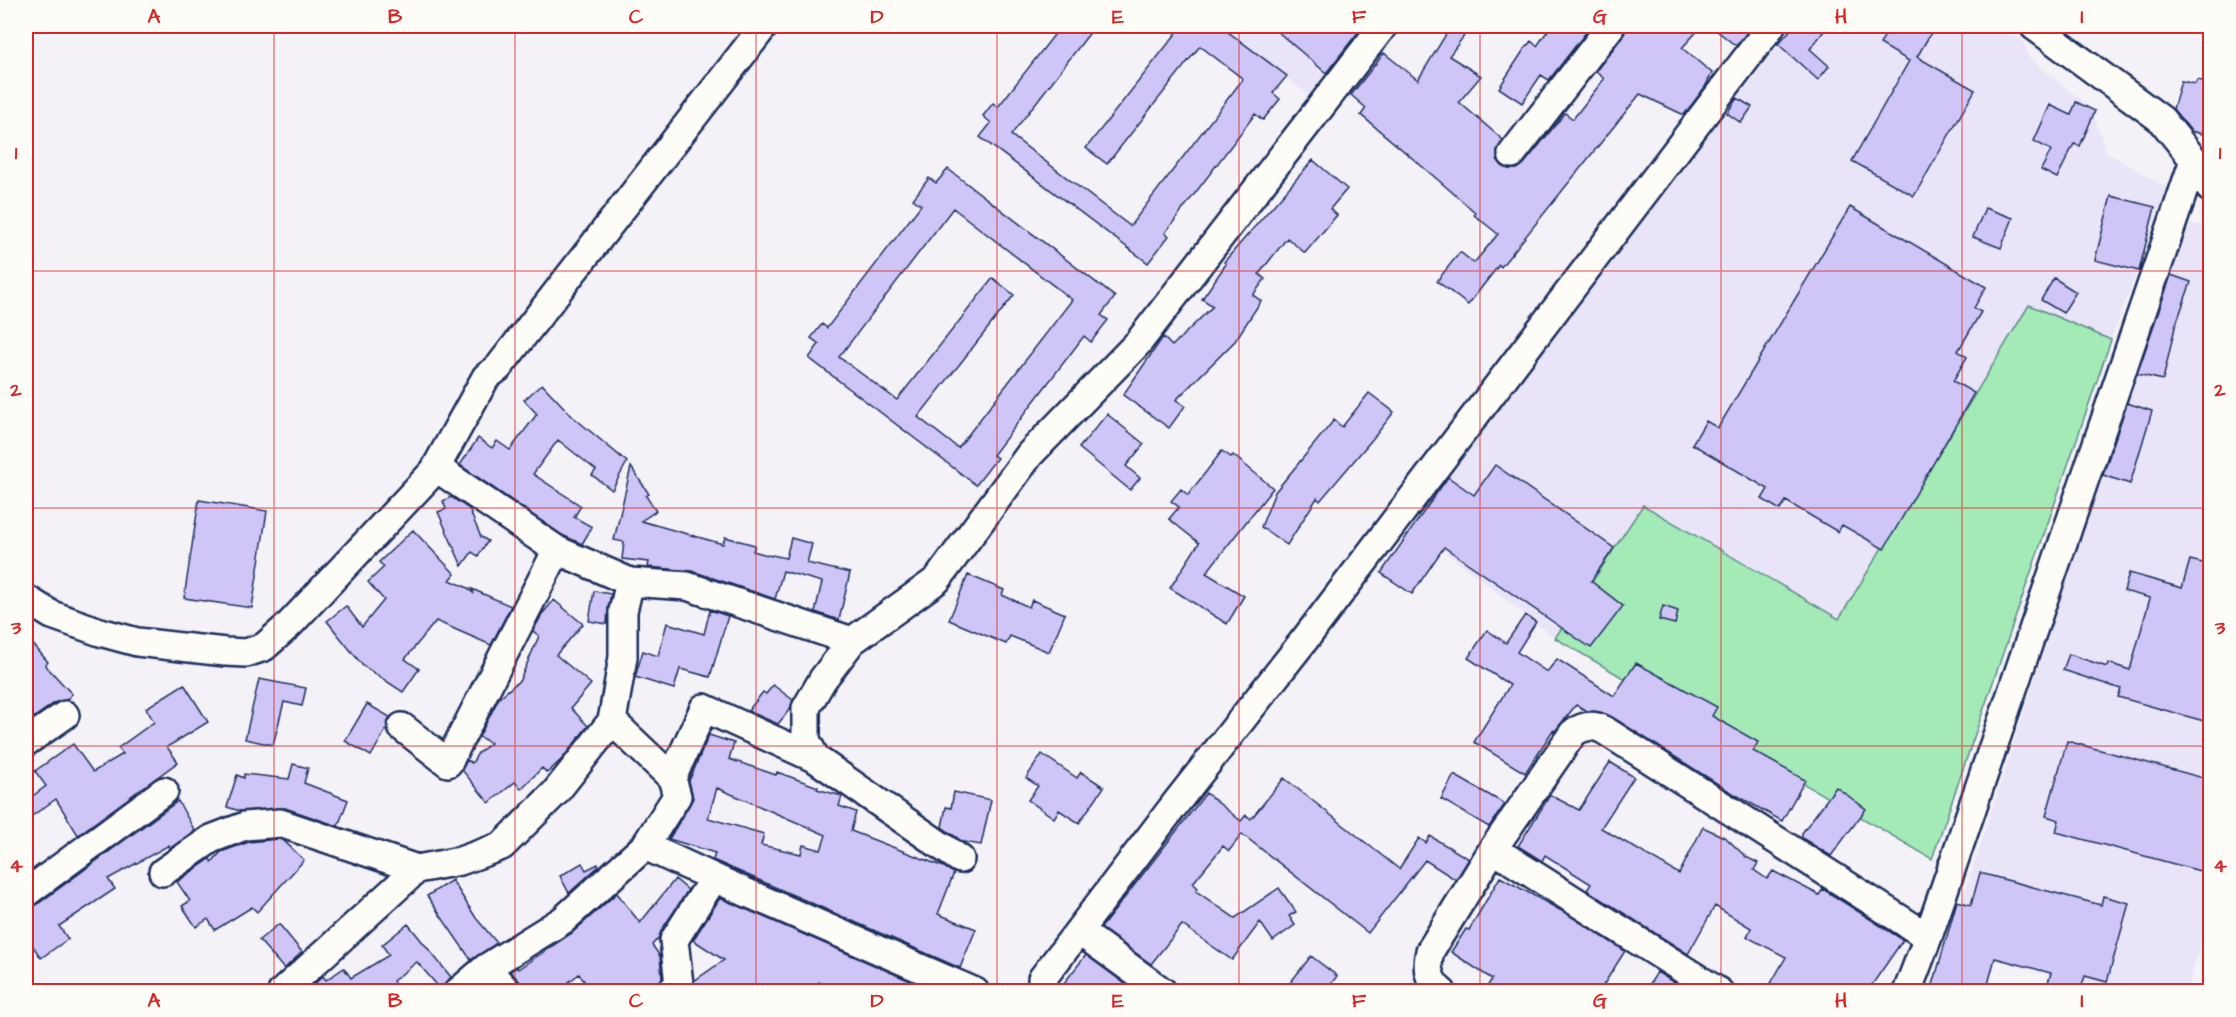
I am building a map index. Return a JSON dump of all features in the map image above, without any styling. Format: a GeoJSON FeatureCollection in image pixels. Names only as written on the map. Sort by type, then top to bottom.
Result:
{"type":"FeatureCollection","features":[{"type":"Feature","properties":{"kind":"street"},"geometry":{"type":"LineString","coordinates":[[26,599],[52,615],[137,642],[246,653],[264,647],[290,624],[434,471],[486,377],[498,368],[764,26]]}},
{"type":"Feature","properties":{"kind":"street"},"geometry":{"type":"LineString","coordinates":[[816,759],[806,740],[806,708],[823,679],[852,641],[937,580],[1030,454],[1138,343],[1383,26]]}},
{"type":"Feature","properties":{"kind":"street"},"geometry":{"type":"LineString","coordinates":[[1512,154],[1611,26]]}},
{"type":"Feature","properties":{"kind":"street"},"geometry":{"type":"LineString","coordinates":[[1042,979],[1182,795],[1309,634],[1771,26]]}},
{"type":"Feature","properties":{"kind":"street"},"geometry":{"type":"LineString","coordinates":[[2034,26],[2162,120],[2194,160],[2211,188]]}},
{"type":"Feature","properties":{"kind":"street"},"geometry":{"type":"LineString","coordinates":[[1907,992],[1928,937],[2194,160]]}},
{"type":"Feature","properties":{"kind":"street"},"geometry":{"type":"LineString","coordinates":[[434,471],[441,471],[557,550],[630,582],[687,586],[852,641]]}},
{"type":"Feature","properties":{"kind":"street"},"geometry":{"type":"LineString","coordinates":[[402,727],[448,762],[557,550]]}},
{"type":"Feature","properties":{"kind":"street"},"geometry":{"type":"LineString","coordinates":[[163,872],[211,839],[245,826],[280,823],[417,869],[460,861],[502,846],[555,793],[612,721],[623,657],[623,611],[630,582]]}},
{"type":"Feature","properties":{"kind":"street"},"geometry":{"type":"LineString","coordinates":[[672,778],[704,708],[816,759],[960,859]]}},
{"type":"Feature","properties":{"kind":"street"},"geometry":{"type":"LineString","coordinates":[[26,741],[65,715]]}},
{"type":"Feature","properties":{"kind":"street"},"geometry":{"type":"LineString","coordinates":[[458,992],[486,968],[563,920],[645,846],[677,796],[672,778],[612,721]]}},
{"type":"Feature","properties":{"kind":"street"},"geometry":{"type":"LineString","coordinates":[[1442,992],[1431,979],[1428,970],[1430,951],[1493,849],[1573,733],[1585,727],[1598,727],[1928,937]]}},
{"type":"Feature","properties":{"kind":"street"},"geometry":{"type":"LineString","coordinates":[[26,893],[164,791]]}},
{"type":"Feature","properties":{"kind":"street"},"geometry":{"type":"LineString","coordinates":[[645,846],[975,992]]}},
{"type":"Feature","properties":{"kind":"street"},"geometry":{"type":"LineString","coordinates":[[1493,849],[1719,992]]}},
{"type":"Feature","properties":{"kind":"street"},"geometry":{"type":"LineString","coordinates":[[282,992],[417,869]]}},
{"type":"Feature","properties":{"kind":"street"},"geometry":{"type":"LineString","coordinates":[[670,992],[679,984],[674,940],[714,878]]}},
{"type":"Feature","properties":{"kind":"street"},"geometry":{"type":"LineString","coordinates":[[1079,931],[1163,992]]}},
{"type":"Feature","properties":{"kind":"street"},"geometry":{"type":"LineString","coordinates":[[486,968],[508,992]]}},
{"type":"Feature","properties":{"kind":"shaded area"},"geometry":{"type":"Polygon","coordinates":[[[1220,26],[1365,26],[1310,96],[1220,26]]]}},
{"type":"Feature","properties":{"kind":"shaded area"},"geometry":{"type":"Polygon","coordinates":[[[1789,26],[1999,26],[2024,42],[2028,57],[2091,108],[2106,152],[2167,188],[2111,340],[2029,305],[1839,619],[1643,505],[1555,638],[1408,522],[1789,26]]]}},
{"type":"Feature","properties":{"kind":"shaded area"},"geometry":{"type":"Polygon","coordinates":[[[2183,225],[2209,225],[2210,227],[2210,906],[2187,991],[2102,991],[1948,944],[2183,225]]]}},
{"type":"Feature","properties":{"kind":"green space"},"geometry":{"type":"Polygon","coordinates":[[[2029,305],[2111,340],[1932,859],[1555,638],[1643,505],[1839,619],[2029,305]]]}},
{"type":"Feature","properties":{"kind":"building"},"geometry":{"type":"Polygon","coordinates":[[[1061,26],[1095,26],[1011,135],[1130,226],[1243,79],[1200,46],[1107,164],[1086,148],[1182,26],[1220,26],[1287,76],[1273,93],[1280,99],[1263,120],[1255,114],[1165,233],[1169,236],[1148,263],[980,137],[991,123],[983,116],[993,103],[998,107],[1061,26]]]}},
{"type":"Feature","properties":{"kind":"building"},"geometry":{"type":"Polygon","coordinates":[[[1271,26],[1363,26],[1326,73],[1271,26]]]}},
{"type":"Feature","properties":{"kind":"building"},"geometry":{"type":"Polygon","coordinates":[[[1451,26],[1464,36],[1449,56],[1481,76],[1459,102],[1503,140],[1497,151],[1497,159],[1502,166],[1509,169],[1517,169],[1524,164],[1565,113],[1573,119],[1604,79],[1596,71],[1623,36],[1626,26],[1702,26],[1682,48],[1712,73],[1705,87],[1684,115],[1640,94],[1468,305],[1437,281],[1460,252],[1474,263],[1498,234],[1361,115],[1366,108],[1351,95],[1384,53],[1418,80],[1451,26]]]}},
{"type":"Feature","properties":{"kind":"building"},"geometry":{"type":"Polygon","coordinates":[[[1551,26],[1591,26],[1549,80],[1541,75],[1522,103],[1499,88],[1531,41],[1537,46],[1551,26]]]}},
{"type":"Feature","properties":{"kind":"building"},"geometry":{"type":"Polygon","coordinates":[[[1711,26],[1752,26],[1736,46],[1711,26]]]}},
{"type":"Feature","properties":{"kind":"building"},"geometry":{"type":"Polygon","coordinates":[[[1794,26],[1828,26],[1810,49],[1829,66],[1818,80],[1778,44],[1794,26]]]}},
{"type":"Feature","properties":{"kind":"building"},"geometry":{"type":"Polygon","coordinates":[[[1890,26],[1935,26],[1917,57],[1975,90],[1914,196],[1852,161],[1909,61],[1880,44],[1890,26]]]}},
{"type":"Feature","properties":{"kind":"building"},"geometry":{"type":"Polygon","coordinates":[[[2197,80],[2211,83],[2211,104],[2202,134],[2191,131],[2173,109],[2181,81],[2195,84],[2197,80]]]}},
{"type":"Feature","properties":{"kind":"building"},"geometry":{"type":"Polygon","coordinates":[[[1737,98],[1752,107],[1741,123],[1727,113],[1737,98]]]}},
{"type":"Feature","properties":{"kind":"building"},"geometry":{"type":"Polygon","coordinates":[[[2076,102],[2095,111],[2080,146],[2074,144],[2057,178],[2041,170],[2051,150],[2034,141],[2050,105],[2071,115],[2076,102]]]}},
{"type":"Feature","properties":{"kind":"building"},"geometry":{"type":"Polygon","coordinates":[[[1313,160],[1347,189],[1330,209],[1337,215],[1305,253],[1287,238],[1259,274],[1265,279],[1253,295],[1261,301],[1235,341],[1176,400],[1185,406],[1169,428],[1123,395],[1163,337],[1172,346],[1213,306],[1202,299],[1226,264],[1224,262],[1313,160]]]}},
{"type":"Feature","properties":{"kind":"building"},"geometry":{"type":"Polygon","coordinates":[[[948,169],[1115,297],[1101,315],[1108,320],[1091,342],[1084,336],[993,455],[997,458],[976,485],[809,358],[819,344],[811,338],[822,324],[827,328],[921,205],[913,199],[929,178],[936,183],[948,169]],[[953,208],[839,357],[897,400],[993,278],[1014,295],[918,417],[958,448],[1072,300],[953,208]]]}},
{"type":"Feature","properties":{"kind":"building"},"geometry":{"type":"Polygon","coordinates":[[[2111,196],[2155,207],[2139,271],[2095,260],[2111,196]]]}},
{"type":"Feature","properties":{"kind":"building"},"geometry":{"type":"Polygon","coordinates":[[[1850,207],[1986,287],[1974,308],[1981,312],[1958,351],[1967,357],[1953,381],[1974,393],[1884,549],[1842,525],[1838,532],[1786,501],[1780,510],[1762,499],[1768,489],[1692,444],[1706,421],[1718,428],[1850,207]]]}},
{"type":"Feature","properties":{"kind":"building"},"geometry":{"type":"Polygon","coordinates":[[[1985,208],[2013,218],[2001,248],[1973,237],[1985,208]]]}},
{"type":"Feature","properties":{"kind":"building"},"geometry":{"type":"Polygon","coordinates":[[[2171,275],[2191,282],[2175,327],[2163,380],[2137,374],[2171,275]]]}},
{"type":"Feature","properties":{"kind":"building"},"geometry":{"type":"Polygon","coordinates":[[[2054,278],[2076,292],[2063,313],[2041,300],[2054,278]]]}},
{"type":"Feature","properties":{"kind":"building"},"geometry":{"type":"Polygon","coordinates":[[[542,384],[572,416],[627,462],[612,490],[592,475],[596,470],[558,440],[533,474],[581,506],[574,517],[592,527],[582,544],[562,535],[460,465],[478,438],[492,448],[497,441],[510,450],[537,414],[524,400],[542,384]]]}},
{"type":"Feature","properties":{"kind":"building"},"geometry":{"type":"Polygon","coordinates":[[[1369,393],[1394,412],[1320,501],[1317,498],[1287,545],[1261,527],[1275,492],[1334,420],[1342,427],[1369,393]]]}},
{"type":"Feature","properties":{"kind":"building"},"geometry":{"type":"Polygon","coordinates":[[[2127,403],[2152,411],[2130,484],[2103,475],[2127,403]]]}},
{"type":"Feature","properties":{"kind":"building"},"geometry":{"type":"Polygon","coordinates":[[[1107,414],[1144,444],[1126,466],[1140,478],[1130,490],[1079,448],[1107,414]]]}},
{"type":"Feature","properties":{"kind":"building"},"geometry":{"type":"Polygon","coordinates":[[[1222,451],[1231,457],[1233,455],[1273,488],[1206,573],[1244,596],[1227,624],[1170,588],[1199,543],[1169,519],[1179,507],[1171,501],[1181,489],[1188,495],[1222,451]]]}},
{"type":"Feature","properties":{"kind":"building"},"geometry":{"type":"Polygon","coordinates":[[[1495,465],[1614,548],[1591,581],[1623,606],[1591,648],[1444,547],[1412,594],[1381,573],[1448,477],[1474,495],[1495,465]]]}},
{"type":"Feature","properties":{"kind":"building"},"geometry":{"type":"Polygon","coordinates":[[[631,467],[649,494],[646,496],[656,511],[641,521],[723,544],[725,537],[755,545],[753,551],[771,556],[786,558],[791,538],[812,544],[807,563],[850,573],[839,620],[815,612],[822,582],[783,571],[775,599],[692,571],[648,567],[649,562],[622,559],[624,542],[614,540],[631,467]]]}},
{"type":"Feature","properties":{"kind":"building"},"geometry":{"type":"Polygon","coordinates":[[[451,497],[469,509],[481,537],[488,541],[478,556],[472,552],[462,566],[438,512],[446,509],[443,501],[451,497]]]}},
{"type":"Feature","properties":{"kind":"building"},"geometry":{"type":"Polygon","coordinates":[[[199,500],[267,511],[252,608],[184,598],[199,500]]]}},
{"type":"Feature","properties":{"kind":"building"},"geometry":{"type":"Polygon","coordinates":[[[413,530],[455,574],[450,580],[468,588],[474,594],[472,589],[511,606],[491,645],[436,621],[405,659],[419,669],[403,692],[363,666],[327,621],[346,606],[362,627],[384,600],[368,582],[384,567],[379,562],[413,530]]]}},
{"type":"Feature","properties":{"kind":"building"},"geometry":{"type":"Polygon","coordinates":[[[2190,560],[2211,565],[2211,723],[2118,697],[2121,689],[2063,670],[2069,654],[2107,667],[2108,663],[2130,670],[2150,598],[2124,591],[2129,573],[2182,588],[2190,560]]]}},
{"type":"Feature","properties":{"kind":"building"},"geometry":{"type":"Polygon","coordinates":[[[968,575],[1004,590],[1002,595],[1029,607],[1032,600],[1065,614],[1049,652],[1010,636],[1006,644],[949,620],[968,575]]]}},
{"type":"Feature","properties":{"kind":"building"},"geometry":{"type":"Polygon","coordinates":[[[594,591],[611,594],[607,624],[589,621],[594,591]]]}},
{"type":"Feature","properties":{"kind":"building"},"geometry":{"type":"Polygon","coordinates":[[[554,600],[583,624],[556,655],[591,684],[571,708],[588,726],[562,759],[547,773],[542,768],[521,789],[515,782],[489,803],[462,770],[467,760],[472,763],[478,753],[491,743],[479,737],[499,698],[520,680],[539,636],[533,631],[543,613],[554,600]]]}},
{"type":"Feature","properties":{"kind":"building"},"geometry":{"type":"Polygon","coordinates":[[[1663,606],[1678,611],[1675,624],[1659,620],[1663,606]]]}},
{"type":"Feature","properties":{"kind":"building"},"geometry":{"type":"Polygon","coordinates":[[[710,610],[728,616],[710,677],[680,669],[674,689],[635,677],[643,651],[658,656],[667,623],[704,634],[710,610]]]}},
{"type":"Feature","properties":{"kind":"building"},"geometry":{"type":"Polygon","coordinates":[[[1525,615],[1536,622],[1517,652],[1547,672],[1557,659],[1614,696],[1636,663],[1717,707],[1712,716],[1758,742],[1753,751],[1805,780],[1782,821],[1729,791],[1612,717],[1600,712],[1587,711],[1576,705],[1555,731],[1553,730],[1525,773],[1474,742],[1510,685],[1468,658],[1487,630],[1506,643],[1525,615]]]}},
{"type":"Feature","properties":{"kind":"building"},"geometry":{"type":"Polygon","coordinates":[[[26,636],[48,662],[45,665],[72,694],[66,700],[56,702],[26,723],[26,636]]]}},
{"type":"Feature","properties":{"kind":"building"},"geometry":{"type":"Polygon","coordinates":[[[259,679],[306,688],[302,706],[284,702],[273,745],[245,739],[259,679]]]}},
{"type":"Feature","properties":{"kind":"building"},"geometry":{"type":"Polygon","coordinates":[[[184,684],[208,722],[167,747],[178,762],[78,835],[56,799],[26,820],[26,801],[46,786],[35,771],[73,744],[93,772],[123,754],[118,748],[154,722],[146,708],[184,684]]]}},
{"type":"Feature","properties":{"kind":"building"},"geometry":{"type":"Polygon","coordinates":[[[773,685],[793,700],[790,709],[778,724],[748,711],[763,692],[766,694],[773,685]]]}},
{"type":"Feature","properties":{"kind":"building"},"geometry":{"type":"Polygon","coordinates":[[[367,704],[390,717],[387,728],[371,756],[345,741],[367,704]]]}},
{"type":"Feature","properties":{"kind":"building"},"geometry":{"type":"Polygon","coordinates":[[[709,735],[734,743],[729,759],[776,775],[777,772],[818,787],[817,789],[842,796],[839,806],[856,812],[851,831],[954,873],[938,914],[976,929],[960,968],[713,860],[715,853],[669,839],[693,798],[689,781],[709,735]],[[717,788],[708,818],[764,834],[761,845],[801,854],[803,845],[821,850],[826,835],[717,788]]]}},
{"type":"Feature","properties":{"kind":"building"},"geometry":{"type":"Polygon","coordinates":[[[2067,741],[2211,780],[2211,874],[2056,832],[2059,820],[2046,816],[2067,741]]]}},
{"type":"Feature","properties":{"kind":"building"},"geometry":{"type":"Polygon","coordinates":[[[1042,754],[1077,778],[1081,772],[1104,787],[1079,823],[1059,810],[1054,818],[1028,800],[1038,786],[1026,778],[1042,754]]]}},
{"type":"Feature","properties":{"kind":"building"},"geometry":{"type":"Polygon","coordinates":[[[1610,762],[1634,777],[1601,828],[1679,874],[1703,827],[1726,838],[1746,857],[1758,863],[1754,870],[1767,879],[1773,871],[1819,895],[1823,889],[1903,940],[1867,992],[1766,992],[1786,957],[1747,937],[1751,928],[1715,906],[1688,954],[1587,890],[1591,884],[1545,855],[1542,861],[1518,846],[1550,795],[1579,810],[1610,762]]]}},
{"type":"Feature","properties":{"kind":"building"},"geometry":{"type":"Polygon","coordinates":[[[293,764],[308,768],[304,783],[348,800],[338,826],[285,808],[240,811],[227,807],[237,775],[244,778],[244,774],[289,779],[293,764]]]}},
{"type":"Feature","properties":{"kind":"building"},"geometry":{"type":"Polygon","coordinates":[[[1454,775],[1505,804],[1489,827],[1441,799],[1454,775]]]}},
{"type":"Feature","properties":{"kind":"building"},"geometry":{"type":"Polygon","coordinates":[[[1284,778],[1399,869],[1419,838],[1426,843],[1430,836],[1469,859],[1456,880],[1425,860],[1368,933],[1242,834],[1229,851],[1223,846],[1193,883],[1198,888],[1196,891],[1235,918],[1279,888],[1296,912],[1289,916],[1295,925],[1273,941],[1260,922],[1232,960],[1182,925],[1151,964],[1101,928],[1206,793],[1241,821],[1246,815],[1251,819],[1284,778]]]}},
{"type":"Feature","properties":{"kind":"building"},"geometry":{"type":"Polygon","coordinates":[[[1836,787],[1866,809],[1831,856],[1802,838],[1802,833],[1836,787]]]}},
{"type":"Feature","properties":{"kind":"building"},"geometry":{"type":"Polygon","coordinates":[[[954,792],[991,800],[981,845],[963,842],[942,827],[946,807],[951,808],[954,792]]]}},
{"type":"Feature","properties":{"kind":"building"},"geometry":{"type":"Polygon","coordinates":[[[178,801],[195,831],[170,848],[169,845],[108,879],[115,889],[59,926],[68,939],[41,958],[26,936],[26,908],[35,906],[178,801]]]}},
{"type":"Feature","properties":{"kind":"building"},"geometry":{"type":"Polygon","coordinates":[[[283,840],[304,860],[257,912],[252,907],[215,930],[208,919],[196,927],[182,906],[190,901],[177,882],[210,859],[212,862],[221,852],[249,842],[283,840]]]}},
{"type":"Feature","properties":{"kind":"building"},"geometry":{"type":"Polygon","coordinates":[[[582,863],[586,870],[598,864],[599,866],[569,893],[560,876],[582,863]]]}},
{"type":"Feature","properties":{"kind":"building"},"geometry":{"type":"Polygon","coordinates":[[[1980,873],[2101,905],[2103,896],[2129,903],[2107,982],[2085,976],[2080,992],[2045,992],[2051,973],[1995,958],[1986,992],[1931,992],[1957,901],[1971,905],[1980,873]]]}},
{"type":"Feature","properties":{"kind":"building"},"geometry":{"type":"Polygon","coordinates":[[[1500,877],[1569,915],[1625,951],[1599,992],[1484,992],[1492,979],[1451,952],[1466,929],[1469,930],[1500,877]]]}},
{"type":"Feature","properties":{"kind":"building"},"geometry":{"type":"Polygon","coordinates":[[[675,879],[688,890],[652,945],[660,956],[662,978],[655,987],[655,992],[592,992],[579,974],[556,992],[523,992],[520,982],[510,971],[517,967],[518,969],[572,933],[617,893],[640,923],[675,879]]]}},
{"type":"Feature","properties":{"kind":"building"},"geometry":{"type":"Polygon","coordinates":[[[452,880],[476,918],[497,943],[471,960],[427,896],[452,880]]]}},
{"type":"Feature","properties":{"kind":"building"},"geometry":{"type":"Polygon","coordinates":[[[720,898],[933,992],[833,992],[819,982],[814,992],[692,992],[694,981],[724,960],[693,940],[720,898]]]}},
{"type":"Feature","properties":{"kind":"building"},"geometry":{"type":"Polygon","coordinates":[[[279,924],[302,952],[284,969],[259,940],[279,924]]]}},
{"type":"Feature","properties":{"kind":"building"},"geometry":{"type":"Polygon","coordinates":[[[408,924],[451,977],[443,986],[443,992],[417,962],[393,981],[395,985],[385,992],[306,992],[323,976],[326,980],[344,968],[351,978],[389,955],[382,945],[408,924]]]}},
{"type":"Feature","properties":{"kind":"building"},"geometry":{"type":"Polygon","coordinates":[[[1086,955],[1132,989],[1129,992],[1057,992],[1086,955]]]}},
{"type":"Feature","properties":{"kind":"building"},"geometry":{"type":"Polygon","coordinates":[[[1311,956],[1337,976],[1325,992],[1283,992],[1311,956]]]}},
{"type":"Feature","properties":{"kind":"building"},"geometry":{"type":"Polygon","coordinates":[[[1657,972],[1689,992],[1645,992],[1657,972]]]}}]}
